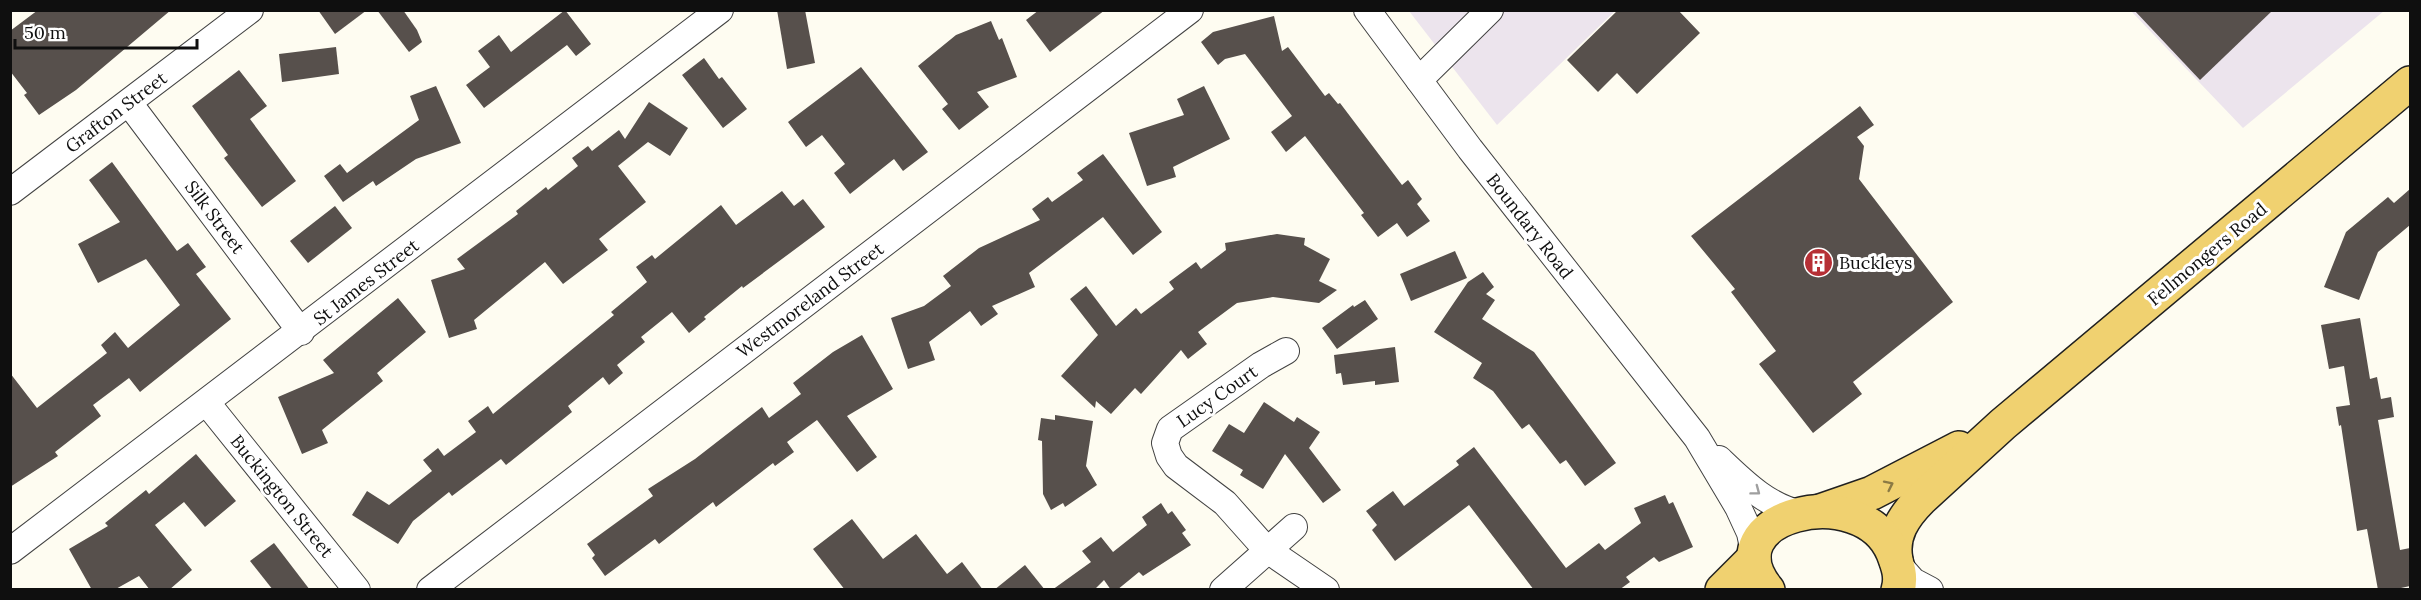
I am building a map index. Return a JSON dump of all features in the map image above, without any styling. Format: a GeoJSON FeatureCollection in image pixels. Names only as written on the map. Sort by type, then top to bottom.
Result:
{"type":"FeatureCollection","features":[{"type":"Feature","properties":{"kind":"main road","name":"Fellmongers Road"},"geometry":{"type":"LineString","coordinates":[[1897,571],[1894,547],[1898,532],[1911,509],[2003,424],[2410,83]]}},
{"type":"Feature","properties":{"kind":"main road","name":"Fellmongers Road"},"geometry":{"type":"LineString","coordinates":[[1722,590],[1754,555],[1767,529],[1785,518],[1841,505],[1888,486],[2003,424]]}},
{"type":"Feature","properties":{"kind":"main road"},"geometry":{"type":"LineString","coordinates":[[1809,513],[1840,512],[1865,523],[1886,540],[1897,571]]}},
{"type":"Feature","properties":{"kind":"main road"},"geometry":{"type":"LineString","coordinates":[[1754,555],[1756,571],[1768,590]]}},
{"type":"Feature","properties":{"kind":"street","name":"Grafton Street"},"geometry":{"type":"LineString","coordinates":[[10,192],[250,10]]}},
{"type":"Feature","properties":{"kind":"street","name":"St James Street"},"geometry":{"type":"LineString","coordinates":[[10,551],[301,332],[720,10]]}},
{"type":"Feature","properties":{"kind":"street","name":"Westmoreland Street"},"geometry":{"type":"LineString","coordinates":[[430,590],[1190,10]]}},
{"type":"Feature","properties":{"kind":"street","name":"Boundary Road"},"geometry":{"type":"LineString","coordinates":[[1367,10],[1697,438],[1738,507],[1750,534],[1754,555]]}},
{"type":"Feature","properties":{"kind":"street"},"geometry":{"type":"LineString","coordinates":[[1419,80],[1490,10]]}},
{"type":"Feature","properties":{"kind":"street","name":"Silk Street"},"geometry":{"type":"LineString","coordinates":[[129,103],[301,332]]}},
{"type":"Feature","properties":{"kind":"street","name":"Lucy Court"},"geometry":{"type":"LineString","coordinates":[[1286,351],[1262,364],[1172,428],[1165,440],[1169,456],[1176,466],[1225,503],[1269,551],[1326,590]]}},
{"type":"Feature","properties":{"kind":"street","name":"Buckington Street"},"geometry":{"type":"LineString","coordinates":[[207,403],[357,590]]}},
{"type":"Feature","properties":{"kind":"street","name":"Boundary Road"},"geometry":{"type":"LineString","coordinates":[[1697,438],[1761,495],[1783,508],[1809,513]]}},
{"type":"Feature","properties":{"kind":"street"},"geometry":{"type":"LineString","coordinates":[[1231,582],[1269,551],[1294,526]]}},
{"type":"Feature","properties":{"kind":"street"},"geometry":{"type":"LineString","coordinates":[[1897,571],[1930,590]]}},
{"type":"Feature","properties":{"kind":"shaded area"},"geometry":{"type":"Polygon","coordinates":[[[1409,11],[1615,11],[1497,125],[1409,11]]]}},
{"type":"Feature","properties":{"kind":"shaded area"},"geometry":{"type":"Polygon","coordinates":[[[2131,11],[2384,11],[2243,128],[2131,11]]]}},
{"type":"Feature","properties":{"kind":"building"},"geometry":{"type":"Polygon","coordinates":[[[38,10],[171,10],[76,90],[39,115],[24,95],[27,93],[10,71],[10,31],[38,10]]]}},
{"type":"Feature","properties":{"kind":"building"},"geometry":{"type":"Polygon","coordinates":[[[318,10],[367,10],[335,34],[318,10]]]}},
{"type":"Feature","properties":{"kind":"building"},"geometry":{"type":"Polygon","coordinates":[[[377,10],[403,10],[417,30],[422,42],[409,52],[377,10]]]}},
{"type":"Feature","properties":{"kind":"building"},"geometry":{"type":"Polygon","coordinates":[[[565,10],[591,44],[576,56],[567,45],[484,108],[466,85],[490,67],[478,51],[499,35],[511,52],[565,10]]]}},
{"type":"Feature","properties":{"kind":"building"},"geometry":{"type":"Polygon","coordinates":[[[777,10],[805,10],[815,63],[787,69],[777,10]]]}},
{"type":"Feature","properties":{"kind":"building"},"geometry":{"type":"Polygon","coordinates":[[[1039,10],[1105,10],[1050,52],[1026,20],[1039,10]]]}},
{"type":"Feature","properties":{"kind":"building"},"geometry":{"type":"Polygon","coordinates":[[[1618,10],[1678,10],[1700,33],[1637,94],[1617,73],[1598,92],[1567,60],[1618,10]]]}},
{"type":"Feature","properties":{"kind":"building"},"geometry":{"type":"Polygon","coordinates":[[[2134,10],[2273,10],[2200,80],[2134,10]]]}},
{"type":"Feature","properties":{"kind":"building"},"geometry":{"type":"Polygon","coordinates":[[[1274,16],[1282,51],[1288,47],[1325,96],[1329,93],[1338,104],[1340,103],[1402,185],[1408,180],[1422,199],[1417,204],[1430,221],[1407,237],[1397,223],[1378,237],[1361,215],[1364,213],[1305,136],[1286,152],[1271,132],[1292,116],[1245,54],[1225,59],[1218,65],[1201,42],[1213,32],[1274,16]]]}},
{"type":"Feature","properties":{"kind":"building"},"geometry":{"type":"Polygon","coordinates":[[[991,21],[999,40],[1002,38],[1017,77],[977,92],[989,107],[959,130],[942,109],[948,104],[918,66],[956,35],[991,21]]]}},
{"type":"Feature","properties":{"kind":"building"},"geometry":{"type":"Polygon","coordinates":[[[336,47],[339,74],[282,82],[279,54],[336,47]]]}},
{"type":"Feature","properties":{"kind":"building"},"geometry":{"type":"Polygon","coordinates":[[[704,58],[719,79],[722,77],[747,109],[723,128],[682,75],[704,58]]]}},
{"type":"Feature","properties":{"kind":"building"},"geometry":{"type":"Polygon","coordinates":[[[861,67],[928,152],[903,171],[894,159],[850,194],[834,173],[845,164],[822,135],[806,147],[788,122],[861,67]]]}},
{"type":"Feature","properties":{"kind":"building"},"geometry":{"type":"Polygon","coordinates":[[[239,70],[267,106],[250,119],[296,181],[262,207],[224,158],[228,155],[192,106],[239,70]]]}},
{"type":"Feature","properties":{"kind":"building"},"geometry":{"type":"Polygon","coordinates":[[[436,86],[461,143],[416,159],[376,186],[373,181],[343,202],[324,176],[340,164],[347,173],[419,120],[410,96],[436,86]]]}},
{"type":"Feature","properties":{"kind":"building"},"geometry":{"type":"Polygon","coordinates":[[[1204,86],[1230,139],[1173,167],[1176,177],[1147,186],[1129,133],[1184,115],[1177,99],[1204,86]]]}},
{"type":"Feature","properties":{"kind":"building"},"geometry":{"type":"Polygon","coordinates":[[[649,102],[688,128],[670,156],[648,142],[618,166],[646,202],[599,239],[608,250],[563,284],[545,262],[474,320],[477,329],[449,338],[431,280],[465,269],[457,259],[518,214],[516,211],[546,187],[548,190],[578,166],[572,158],[588,146],[592,151],[619,130],[625,139],[649,102]]]}},
{"type":"Feature","properties":{"kind":"building","name":"Buckleys"},"geometry":{"type":"Polygon","coordinates":[[[1860,106],[1874,125],[1857,137],[1864,146],[1859,179],[1953,302],[1853,382],[1862,394],[1813,433],[1759,364],[1776,351],[1731,292],[1735,289],[1691,236],[1860,106]]]}},
{"type":"Feature","properties":{"kind":"building"},"geometry":{"type":"Polygon","coordinates":[[[1103,154],[1162,232],[1133,255],[1103,217],[1029,273],[1035,287],[992,306],[998,314],[981,326],[970,311],[929,342],[935,360],[908,369],[891,318],[924,306],[951,286],[943,276],[979,248],[1040,220],[1032,209],[1048,197],[1052,202],[1083,180],[1077,173],[1103,154]]]}},
{"type":"Feature","properties":{"kind":"building"},"geometry":{"type":"Polygon","coordinates":[[[112,162],[177,251],[188,243],[206,267],[196,274],[231,319],[140,392],[129,378],[93,405],[101,416],[55,452],[58,456],[10,487],[10,373],[37,408],[107,353],[101,345],[115,332],[128,348],[180,305],[146,259],[98,283],[78,244],[120,222],[89,180],[112,162]]]}},
{"type":"Feature","properties":{"kind":"building"},"geometry":{"type":"Polygon","coordinates":[[[2410,189],[2410,225],[2378,252],[2359,300],[2324,287],[2346,232],[2388,197],[2394,203],[2410,189]]]}},
{"type":"Feature","properties":{"kind":"building"},"geometry":{"type":"Polygon","coordinates":[[[782,191],[794,206],[803,199],[825,227],[743,288],[742,286],[704,317],[706,319],[689,333],[672,312],[641,337],[645,342],[617,365],[623,373],[609,385],[603,377],[568,406],[572,412],[506,465],[501,459],[452,496],[449,492],[413,521],[398,544],[352,515],[367,491],[389,505],[432,471],[423,460],[438,448],[444,456],[476,432],[468,421],[488,406],[493,414],[614,315],[611,312],[647,282],[636,267],[652,255],[655,259],[721,205],[736,225],[782,191]]]}},
{"type":"Feature","properties":{"kind":"building"},"geometry":{"type":"Polygon","coordinates":[[[335,206],[352,228],[308,263],[290,241],[335,206]]]}},
{"type":"Feature","properties":{"kind":"building"},"geometry":{"type":"Polygon","coordinates":[[[1277,234],[1305,238],[1304,245],[1330,259],[1319,281],[1337,290],[1319,303],[1273,297],[1237,303],[1198,332],[1207,344],[1188,359],[1181,350],[1141,394],[1135,388],[1111,414],[1096,401],[1095,408],[1061,376],[1098,335],[1070,299],[1086,286],[1116,326],[1136,308],[1141,314],[1174,289],[1169,282],[1196,262],[1201,269],[1226,250],[1225,243],[1277,234]]]}},
{"type":"Feature","properties":{"kind":"building"},"geometry":{"type":"Polygon","coordinates":[[[1455,251],[1467,278],[1411,301],[1400,274],[1455,251]]]}},
{"type":"Feature","properties":{"kind":"building"},"geometry":{"type":"Polygon","coordinates":[[[1483,272],[1494,287],[1486,294],[1495,300],[1482,319],[1534,352],[1616,463],[1585,486],[1566,460],[1560,464],[1529,424],[1522,429],[1493,391],[1473,378],[1482,363],[1434,332],[1468,282],[1483,272]]]}},
{"type":"Feature","properties":{"kind":"building"},"geometry":{"type":"Polygon","coordinates":[[[398,298],[426,332],[377,373],[383,381],[322,430],[328,443],[302,454],[278,397],[334,373],[323,360],[398,298]]]}},
{"type":"Feature","properties":{"kind":"building"},"geometry":{"type":"Polygon","coordinates":[[[1365,300],[1378,319],[1337,349],[1322,328],[1353,305],[1354,307],[1365,300]]]}},
{"type":"Feature","properties":{"kind":"building"},"geometry":{"type":"Polygon","coordinates":[[[2360,318],[2370,379],[2377,377],[2381,399],[2391,397],[2394,417],[2378,420],[2400,550],[2410,548],[2410,586],[2392,590],[2378,590],[2367,529],[2357,531],[2341,425],[2339,426],[2336,407],[2350,405],[2344,366],[2329,369],[2321,325],[2360,318]]]}},
{"type":"Feature","properties":{"kind":"building"},"geometry":{"type":"Polygon","coordinates":[[[862,335],[893,389],[847,416],[877,457],[857,472],[817,420],[787,442],[794,452],[775,466],[773,463],[716,507],[713,502],[659,544],[655,539],[605,576],[592,558],[595,555],[587,544],[653,496],[648,489],[695,459],[762,407],[769,418],[801,394],[793,383],[833,352],[862,335]]]}},
{"type":"Feature","properties":{"kind":"building"},"geometry":{"type":"Polygon","coordinates":[[[1395,347],[1399,382],[1375,385],[1375,381],[1343,385],[1341,373],[1336,374],[1334,355],[1395,347]]]}},
{"type":"Feature","properties":{"kind":"building"},"geometry":{"type":"Polygon","coordinates":[[[1264,402],[1294,422],[1297,417],[1320,432],[1309,448],[1341,490],[1323,503],[1285,454],[1263,489],[1240,475],[1243,470],[1212,451],[1229,424],[1244,433],[1264,402]]]}},
{"type":"Feature","properties":{"kind":"building"},"geometry":{"type":"Polygon","coordinates":[[[1055,415],[1093,421],[1086,466],[1097,485],[1065,507],[1063,503],[1051,510],[1043,494],[1042,441],[1038,440],[1041,418],[1055,420],[1055,415]]]}},
{"type":"Feature","properties":{"kind":"building"},"geometry":{"type":"Polygon","coordinates":[[[1474,447],[1566,568],[1599,543],[1605,550],[1641,523],[1634,508],[1665,495],[1669,504],[1673,502],[1693,547],[1659,562],[1654,557],[1626,577],[1630,582],[1619,590],[1534,590],[1469,505],[1395,561],[1372,530],[1377,525],[1366,511],[1393,491],[1404,506],[1459,465],[1456,461],[1474,447]]]}},
{"type":"Feature","properties":{"kind":"building"},"geometry":{"type":"Polygon","coordinates":[[[196,454],[236,501],[205,527],[184,502],[155,525],[192,570],[169,590],[150,590],[139,576],[114,590],[92,590],[69,549],[108,526],[105,523],[146,490],[149,494],[196,454]]]}},
{"type":"Feature","properties":{"kind":"building"},"geometry":{"type":"Polygon","coordinates":[[[1161,503],[1168,514],[1172,511],[1186,530],[1182,533],[1191,545],[1143,576],[1139,572],[1117,590],[1111,590],[1104,580],[1094,590],[1052,590],[1091,562],[1082,551],[1101,537],[1113,552],[1147,525],[1142,517],[1161,503]]]}},
{"type":"Feature","properties":{"kind":"building"},"geometry":{"type":"Polygon","coordinates":[[[852,519],[883,559],[916,534],[947,574],[962,562],[983,590],[845,590],[813,549],[852,519]]]}},
{"type":"Feature","properties":{"kind":"building"},"geometry":{"type":"Polygon","coordinates":[[[274,543],[310,590],[273,590],[250,561],[274,543]]]}},
{"type":"Feature","properties":{"kind":"building"},"geometry":{"type":"Polygon","coordinates":[[[1025,565],[1045,590],[994,590],[1025,565]]]}},
{"type":"Feature","properties":{"kind":"place","name":"Buckleys"},"geometry":{"type":"Point","coordinates":[1818,262]}}]}
